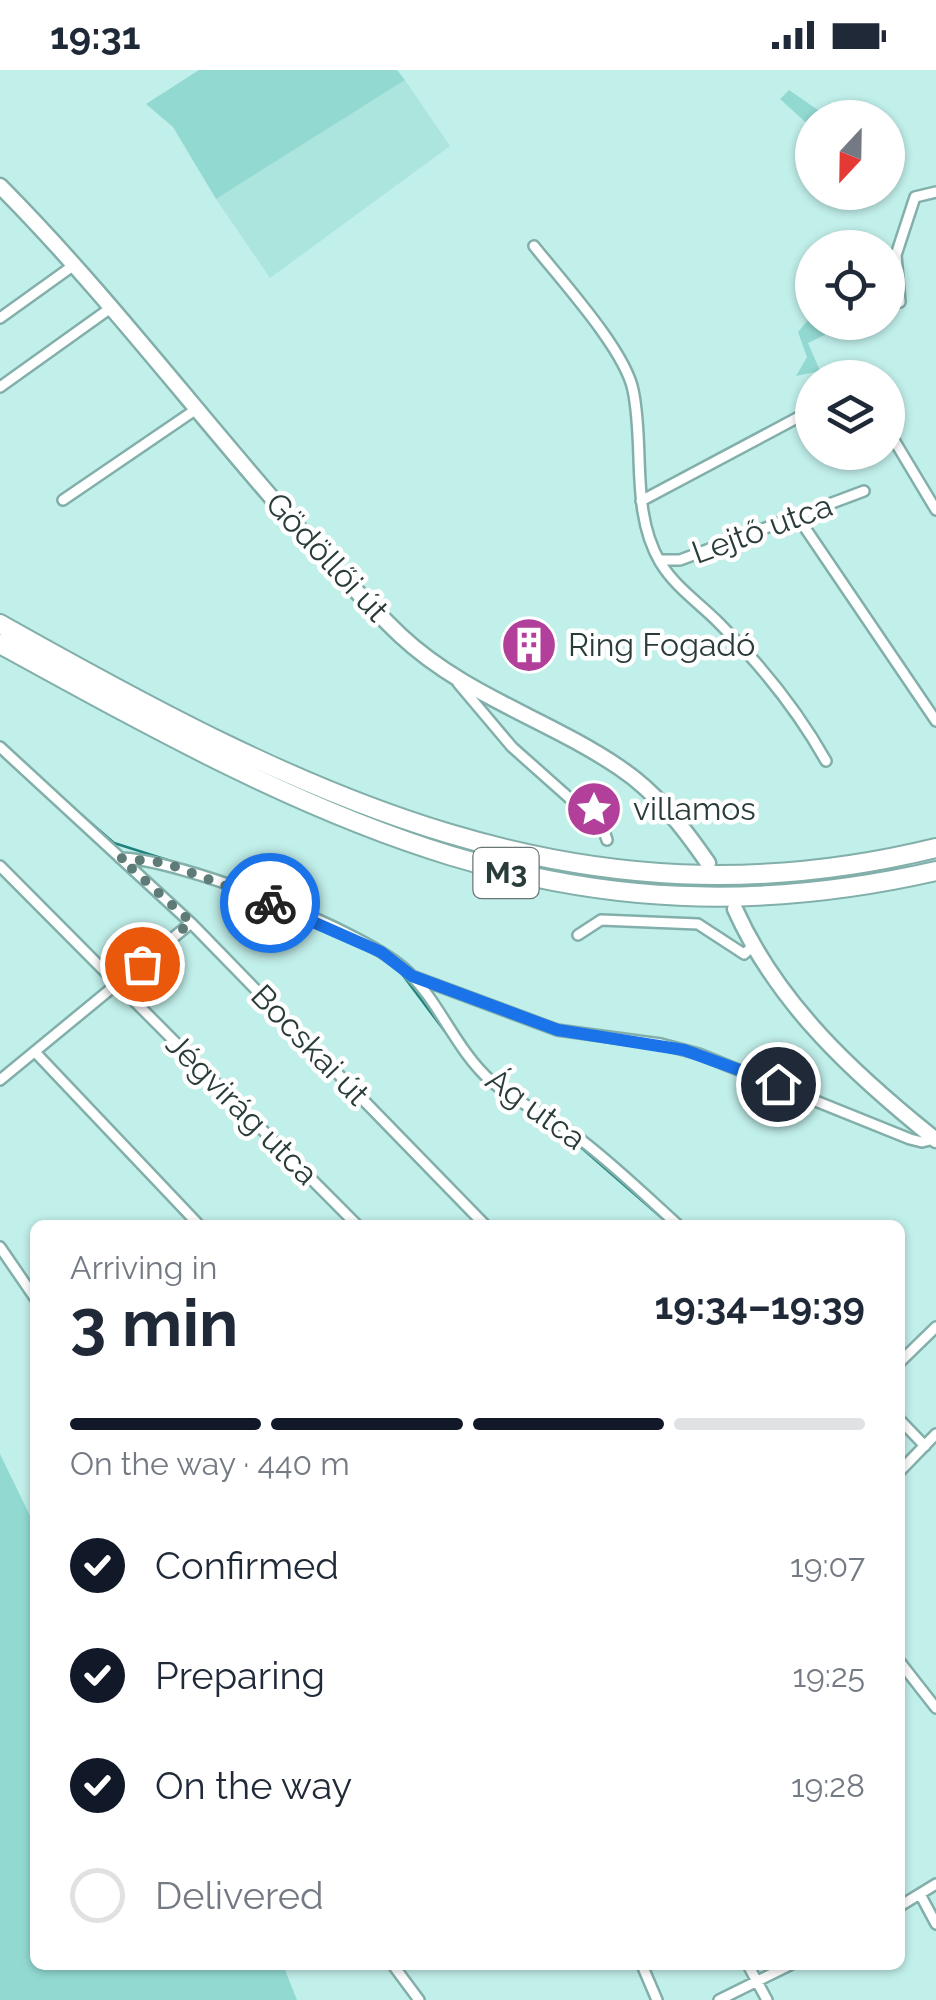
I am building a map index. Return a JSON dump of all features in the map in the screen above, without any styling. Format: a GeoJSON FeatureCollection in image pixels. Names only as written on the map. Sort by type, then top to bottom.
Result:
{"type":"FeatureCollection","features":[{"type":"Feature","properties":{"kind":"highway","name":"M3"},"geometry":{"type":"LineString","coordinates":[[0,624],[256,762],[394,819],[494,848],[599,868],[721,876],[842,866],[936,848]]}},
{"type":"Feature","properties":{"kind":"highway","name":"M3"},"geometry":{"type":"LineString","coordinates":[[0,644],[194,750],[292,798],[387,837],[486,868],[601,890],[716,897],[842,889],[936,872]]}},
{"type":"Feature","properties":{"kind":"main road","name":"Gödöllői út"},"geometry":{"type":"LineString","coordinates":[[0,186],[76,263],[195,410],[401,635],[458,682],[620,768],[664,805],[708,863]]}},
{"type":"Feature","properties":{"kind":"main road"},"geometry":{"type":"LineString","coordinates":[[735,909],[777,988],[815,1031],[935,1140]]}},
{"type":"Feature","properties":{"kind":"street"},"geometry":{"type":"LineString","coordinates":[[904,230],[915,197],[936,192]]}},
{"type":"Feature","properties":{"kind":"street"},"geometry":{"type":"LineString","coordinates":[[534,246],[628,375],[642,452],[641,501],[659,560],[785,701],[826,760]]}},
{"type":"Feature","properties":{"kind":"street"},"geometry":{"type":"LineString","coordinates":[[0,318],[76,263]]}},
{"type":"Feature","properties":{"kind":"street"},"geometry":{"type":"LineString","coordinates":[[0,388],[112,307]]}},
{"type":"Feature","properties":{"kind":"street"},"geometry":{"type":"LineString","coordinates":[[64,500],[195,410]]}},
{"type":"Feature","properties":{"kind":"street"},"geometry":{"type":"LineString","coordinates":[[641,501],[795,419]]}},
{"type":"Feature","properties":{"kind":"street"},"geometry":{"type":"LineString","coordinates":[[905,458],[936,510]]}},
{"type":"Feature","properties":{"kind":"street","name":"Lejtő utca"},"geometry":{"type":"LineString","coordinates":[[659,560],[680,560],[864,492]]}},
{"type":"Feature","properties":{"kind":"street"},"geometry":{"type":"LineString","coordinates":[[797,516],[936,721]]}},
{"type":"Feature","properties":{"kind":"street"},"geometry":{"type":"LineString","coordinates":[[458,682],[512,746],[603,828],[607,840]]}},
{"type":"Feature","properties":{"kind":"street","name":"Bocskai út"},"geometry":{"type":"LineString","coordinates":[[0,747],[191,922],[479,1220]]}},
{"type":"Feature","properties":{"kind":"street"},"geometry":{"type":"LineString","coordinates":[[120,858],[166,863],[214,880],[360,942],[412,976],[558,1030],[684,1050],[910,1139],[935,1140]]}},
{"type":"Feature","properties":{"kind":"street","name":"Jégvirág utca"},"geometry":{"type":"LineString","coordinates":[[0,866],[352,1220]]}},
{"type":"Feature","properties":{"kind":"street"},"geometry":{"type":"LineString","coordinates":[[578,935],[601,920],[698,924],[736,952],[744,954],[752,947]]}},
{"type":"Feature","properties":{"kind":"street"},"geometry":{"type":"LineString","coordinates":[[0,1080],[191,922]]}},
{"type":"Feature","properties":{"kind":"street","name":"Ág utca"},"geometry":{"type":"LineString","coordinates":[[412,976],[489,1079],[580,1139],[672,1220]]}},
{"type":"Feature","properties":{"kind":"street"},"geometry":{"type":"LineString","coordinates":[[35,1052],[193,1220]]}},
{"type":"Feature","properties":{"kind":"street"},"geometry":{"type":"LineString","coordinates":[[0,1246],[30,1291]]}},
{"type":"Feature","properties":{"kind":"street"},"geometry":{"type":"LineString","coordinates":[[905,1357],[936,1326]]}},
{"type":"Feature","properties":{"kind":"street"},"geometry":{"type":"LineString","coordinates":[[905,1425],[925,1446]]}},
{"type":"Feature","properties":{"kind":"street"},"geometry":{"type":"LineString","coordinates":[[905,1466],[936,1434]]}},
{"type":"Feature","properties":{"kind":"street"},"geometry":{"type":"LineString","coordinates":[[905,1668],[936,1708]]}},
{"type":"Feature","properties":{"kind":"street"},"geometry":{"type":"LineString","coordinates":[[905,1903],[936,1884]]}},
{"type":"Feature","properties":{"kind":"street"},"geometry":{"type":"LineString","coordinates":[[920,1894],[936,1924]]}},
{"type":"Feature","properties":{"kind":"street"},"geometry":{"type":"LineString","coordinates":[[397,1970],[419,2000]]}},
{"type":"Feature","properties":{"kind":"street"},"geometry":{"type":"LineString","coordinates":[[644,1970],[658,2000]]}},
{"type":"Feature","properties":{"kind":"street"},"geometry":{"type":"LineString","coordinates":[[750,1970],[766,2000]]}},
{"type":"Feature","properties":{"kind":"street"},"geometry":{"type":"LineString","coordinates":[[718,2000],[779,1970]]}},
{"type":"Feature","properties":{"kind":"shaded area"},"geometry":{"type":"Polygon","coordinates":[[[199,70],[397,70],[405,80],[216,199],[173,127],[146,104],[199,70]]]}},
{"type":"Feature","properties":{"kind":"shaded area"},"geometry":{"type":"Polygon","coordinates":[[[405,80],[450,146],[270,278],[216,199],[405,80]]]}},
{"type":"Feature","properties":{"kind":"shaded area"},"geometry":{"type":"Polygon","coordinates":[[[789,90],[803,100],[795,100],[795,113],[780,99],[789,90]]]}},
{"type":"Feature","properties":{"kind":"shaded area"},"geometry":{"type":"Polygon","coordinates":[[[801,340],[814,340],[808,343],[815,360],[805,360],[801,340]]]}},
{"type":"Feature","properties":{"kind":"shaded area"},"geometry":{"type":"Polygon","coordinates":[[[0,1454],[30,1516],[30,1970],[285,1970],[297,2000],[0,2000],[0,1454]]]}},
{"type":"Feature","properties":{"kind":"waterway"},"geometry":{"type":"LineString","coordinates":[[45,783],[114,843],[224,878]]}},
{"type":"Feature","properties":{"kind":"waterway"},"geometry":{"type":"LineString","coordinates":[[391,953],[404,962]]}},
{"type":"Feature","properties":{"kind":"waterway"},"geometry":{"type":"LineString","coordinates":[[402,974],[470,1065]]}},
{"type":"Feature","properties":{"kind":"waterway"},"geometry":{"type":"LineString","coordinates":[[501,1094],[576,1143],[664,1220]]}},
{"type":"Feature","properties":{"kind":"way so far"},"geometry":{"type":"LineString","coordinates":[[142,964],[191,922],[120,858],[166,863],[270,903]]}},
{"type":"Feature","properties":{"kind":"place","name":"Ring Fogadó"},"geometry":{"type":"Point","coordinates":[529,645]}},
{"type":"Feature","properties":{"kind":"place","name":"villamos"},"geometry":{"type":"Point","coordinates":[594,809]}},
{"type":"Feature","properties":{"kind":"route"},"geometry":{"type":"LineString","coordinates":[[270,903],[381,952],[412,976],[558,1030],[660,1044],[778,1084]]}}]}
